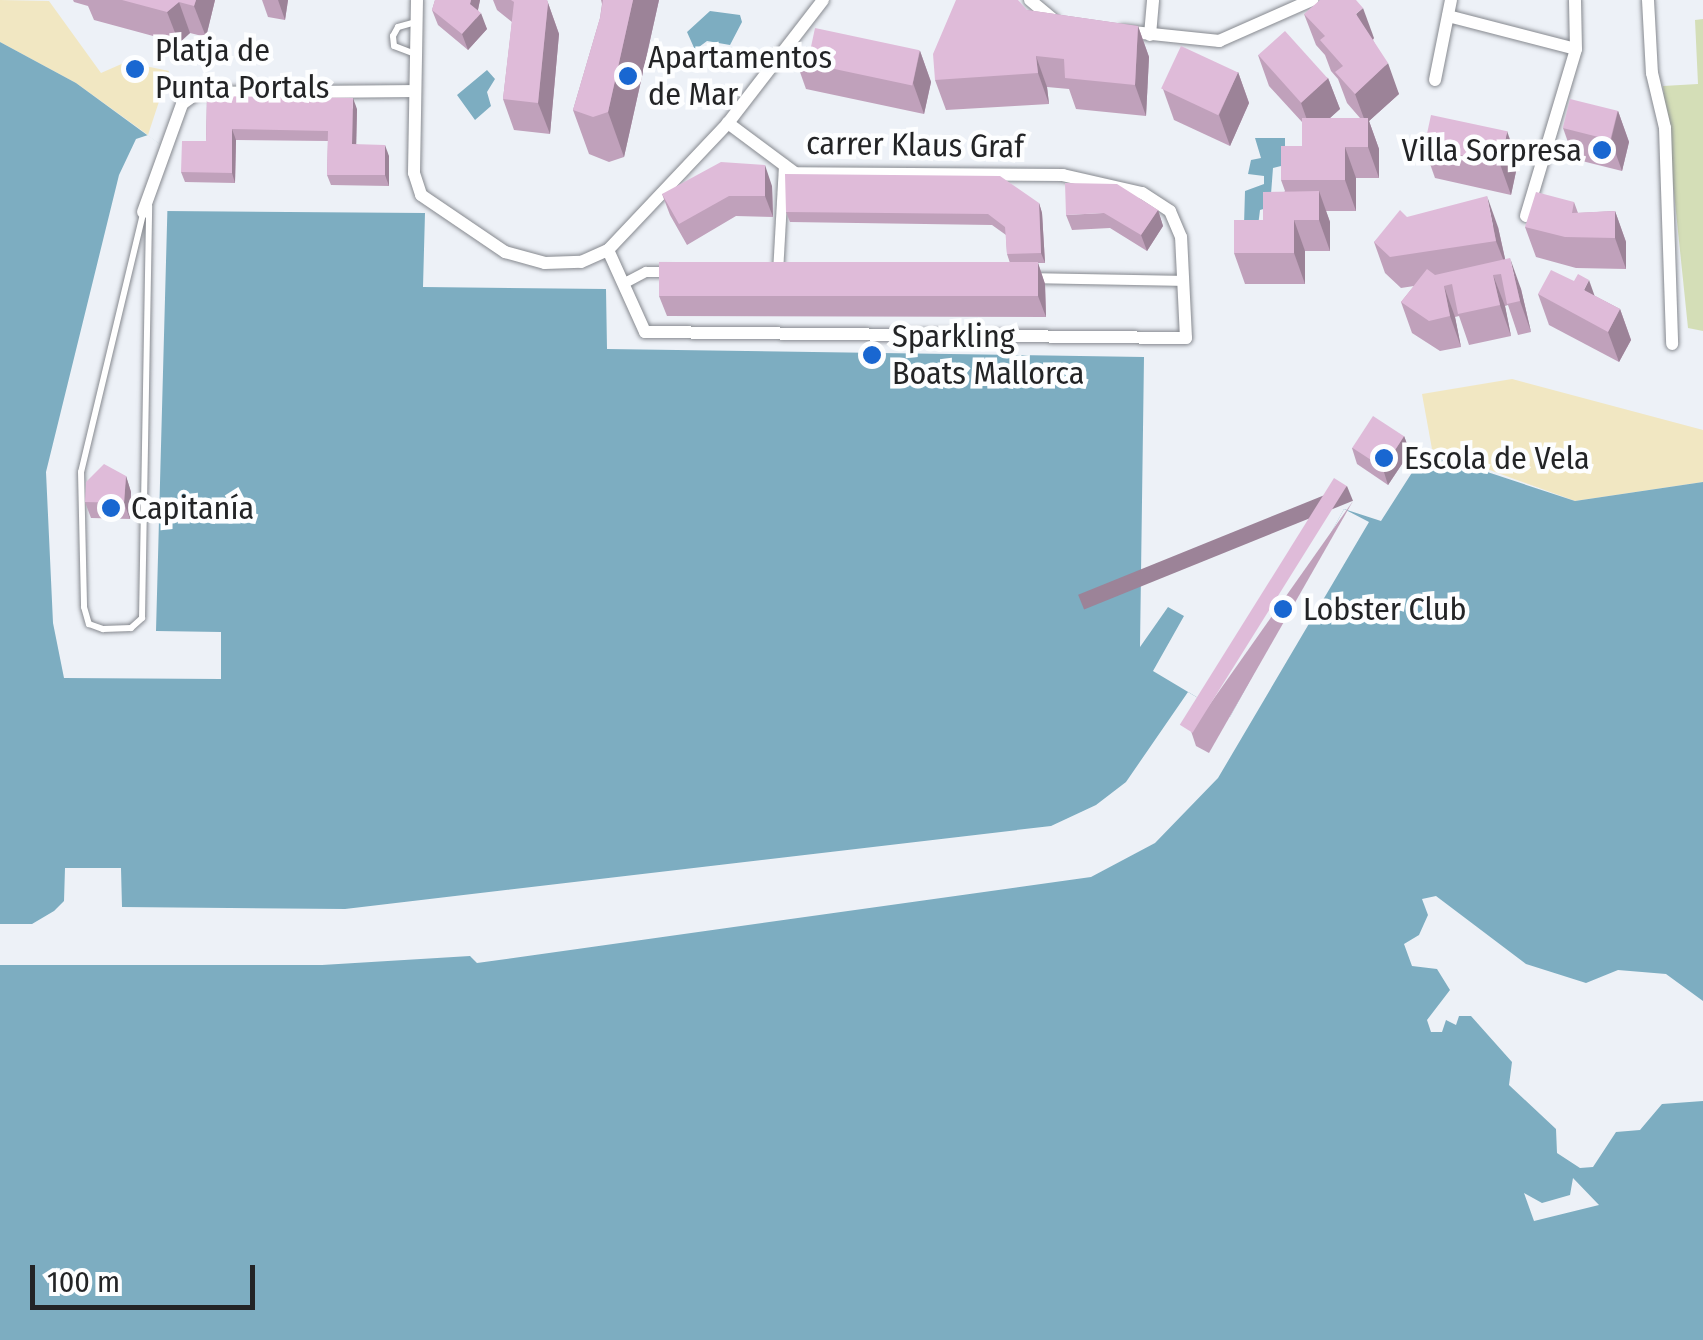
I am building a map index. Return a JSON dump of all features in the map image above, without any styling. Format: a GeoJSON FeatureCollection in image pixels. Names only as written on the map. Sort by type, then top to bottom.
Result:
{"type":"FeatureCollection","features":[{"type":"Feature","properties":{"kind":"street"},"geometry":{"type":"LineString","coordinates":[[417,0],[414,173],[430,206],[526,260],[581,262],[608,250],[728,123],[823,0]]}},
{"type":"Feature","properties":{"kind":"street"},"geometry":{"type":"LineString","coordinates":[[1030,0],[1050,18],[1067,22]]}},
{"type":"Feature","properties":{"kind":"street"},"geometry":{"type":"LineString","coordinates":[[1150,34],[1153,0]]}},
{"type":"Feature","properties":{"kind":"street"},"geometry":{"type":"LineString","coordinates":[[1098,28],[1219,41],[1312,0]]}},
{"type":"Feature","properties":{"kind":"street"},"geometry":{"type":"LineString","coordinates":[[1436,80],[1451,0]]}},
{"type":"Feature","properties":{"kind":"street"},"geometry":{"type":"LineString","coordinates":[[1526,216],[1576,48],[1575,0]]}},
{"type":"Feature","properties":{"kind":"street"},"geometry":{"type":"LineString","coordinates":[[1648,0],[1652,73],[1665,128],[1672,344]]}},
{"type":"Feature","properties":{"kind":"street"},"geometry":{"type":"LineString","coordinates":[[1448,16],[1576,48]]}},
{"type":"Feature","properties":{"kind":"street"},"geometry":{"type":"LineString","coordinates":[[146,206],[182,104],[197,93],[413,91]]}},
{"type":"Feature","properties":{"kind":"street","name":"carrer Klaus Graf"},"geometry":{"type":"LineString","coordinates":[[622,284],[645,332],[1186,338],[1181,237],[1170,211],[1142,193],[1063,175],[795,172],[728,123]]}},
{"type":"Feature","properties":{"kind":"street"},"geometry":{"type":"LineString","coordinates":[[778,272],[784,164]]}},
{"type":"Feature","properties":{"kind":"street"},"geometry":{"type":"LineString","coordinates":[[608,250],[622,284],[646,272],[684,272]]}},
{"type":"Feature","properties":{"kind":"street"},"geometry":{"type":"LineString","coordinates":[[759,272],[797,273]]}},
{"type":"Feature","properties":{"kind":"street"},"geometry":{"type":"LineString","coordinates":[[1010,277],[1183,280]]}},
{"type":"Feature","properties":{"kind":"lane"},"geometry":{"type":"LineString","coordinates":[[415,54],[394,46],[394,36],[398,27],[416,22]]}},
{"type":"Feature","properties":{"kind":"lane"},"geometry":{"type":"LineString","coordinates":[[146,206],[142,618],[131,628],[103,629],[89,624],[84,607],[82,472],[146,206]]}},
{"type":"Feature","properties":{"kind":"green space"},"geometry":{"type":"Polygon","coordinates":[[[1703,19],[1703,331],[1688,328],[1663,86],[1698,84],[1695,20],[1703,19]]]}},
{"type":"Feature","properties":{"kind":"sand","name":"Platja de Punta Portals"},"geometry":{"type":"Polygon","coordinates":[[[0,0],[49,1],[101,73],[126,62],[169,71],[148,135],[76,83],[0,42],[0,0]]]}},
{"type":"Feature","properties":{"kind":"sand"},"geometry":{"type":"Polygon","coordinates":[[[1512,379],[1703,430],[1703,482],[1575,501],[1432,449],[1422,394],[1512,379]]]}},
{"type":"Feature","properties":{"kind":"water"},"geometry":{"type":"Polygon","coordinates":[[[710,11],[740,15],[742,22],[730,45],[707,41],[695,50],[687,32],[710,11]]]}},
{"type":"Feature","properties":{"kind":"water"},"geometry":{"type":"Polygon","coordinates":[[[0,42],[76,83],[169,151],[164,211],[425,213],[423,287],[606,289],[607,349],[1144,357],[1140,647],[1168,607],[1184,616],[1153,671],[1230,717],[1344,509],[1381,521],[1413,471],[1442,457],[1575,501],[1703,482],[1703,1001],[1666,974],[1618,970],[1586,983],[1526,964],[1436,896],[1422,899],[1428,915],[1419,935],[1404,944],[1412,966],[1437,969],[1450,990],[1427,1020],[1431,1032],[1442,1032],[1446,1020],[1456,1025],[1459,1016],[1471,1016],[1512,1062],[1509,1085],[1556,1129],[1557,1153],[1580,1168],[1593,1167],[1616,1132],[1640,1130],[1662,1104],[1703,1101],[1703,1340],[0,1340],[0,42]],[[1573,1178],[1570,1195],[1542,1203],[1524,1193],[1534,1221],[1599,1205],[1573,1178]]]}},
{"type":"Feature","properties":{"kind":"water"},"geometry":{"type":"Polygon","coordinates":[[[487,70],[495,79],[487,92],[491,106],[475,120],[457,95],[487,70]]]}},
{"type":"Feature","properties":{"kind":"water"},"geometry":{"type":"Polygon","coordinates":[[[1255,138],[1285,138],[1285,165],[1273,168],[1270,207],[1260,210],[1258,226],[1244,225],[1245,191],[1264,184],[1264,176],[1248,174],[1251,160],[1261,158],[1255,138]]]}},
{"type":"Feature","properties":{"kind":"pier"},"geometry":{"type":"Polygon","coordinates":[[[148,135],[169,151],[156,631],[221,632],[221,679],[64,678],[53,623],[46,472],[119,175],[136,139],[148,135]]]}},
{"type":"Feature","properties":{"kind":"pier"},"geometry":{"type":"Polygon","coordinates":[[[1344,509],[1369,522],[1218,778],[1155,843],[1091,877],[477,963],[470,956],[322,965],[0,965],[0,924],[32,924],[54,911],[64,901],[65,868],[121,868],[122,907],[345,909],[1051,826],[1096,805],[1126,782],[1188,692],[1230,717],[1344,509]]]}},
{"type":"Feature","properties":{"kind":"building"},"geometry":{"type":"Polygon","coordinates":[[[122,0],[196,0],[194,6],[179,2],[167,12],[122,0]]]}},
{"type":"Feature","properties":{"kind":"building"},"geometry":{"type":"Polygon","coordinates":[[[435,0],[471,0],[470,4],[481,13],[462,34],[432,10],[435,0]]]}},
{"type":"Feature","properties":{"kind":"building"},"geometry":{"type":"Polygon","coordinates":[[[511,0],[548,3],[538,103],[503,99],[514,2],[511,0]]]}},
{"type":"Feature","properties":{"kind":"building"},"geometry":{"type":"Polygon","coordinates":[[[603,0],[633,0],[608,112],[593,117],[573,110],[603,0]]]}},
{"type":"Feature","properties":{"kind":"building"},"geometry":{"type":"Polygon","coordinates":[[[956,0],[1018,0],[1027,10],[1138,26],[1135,85],[1065,78],[1064,59],[1036,56],[1038,73],[935,80],[933,54],[956,0]]]}},
{"type":"Feature","properties":{"kind":"building"},"geometry":{"type":"Polygon","coordinates":[[[1320,0],[1356,0],[1363,8],[1356,14],[1388,63],[1355,94],[1335,72],[1343,66],[1320,40],[1325,36],[1304,14],[1320,0]]]}},
{"type":"Feature","properties":{"kind":"building"},"geometry":{"type":"Polygon","coordinates":[[[815,28],[920,50],[912,85],[808,63],[815,28]]]}},
{"type":"Feature","properties":{"kind":"building"},"geometry":{"type":"Polygon","coordinates":[[[1285,31],[1328,79],[1301,103],[1258,55],[1285,31]]]}},
{"type":"Feature","properties":{"kind":"building"},"geometry":{"type":"Polygon","coordinates":[[[1181,46],[1238,73],[1218,115],[1161,89],[1181,46]]]}},
{"type":"Feature","properties":{"kind":"building"},"geometry":{"type":"Polygon","coordinates":[[[207,96],[353,98],[352,144],[385,145],[385,175],[327,175],[328,131],[232,129],[232,173],[181,172],[182,141],[206,141],[207,96]]]}},
{"type":"Feature","properties":{"kind":"building"},"geometry":{"type":"Polygon","coordinates":[[[1570,99],[1618,111],[1610,140],[1563,128],[1570,99]]]}},
{"type":"Feature","properties":{"kind":"building"},"geometry":{"type":"Polygon","coordinates":[[[1431,115],[1507,131],[1500,163],[1424,147],[1431,115]]]}},
{"type":"Feature","properties":{"kind":"building"},"geometry":{"type":"Polygon","coordinates":[[[1302,118],[1368,118],[1368,147],[1345,147],[1345,180],[1281,180],[1281,146],[1302,146],[1302,118]]]}},
{"type":"Feature","properties":{"kind":"building"},"geometry":{"type":"Polygon","coordinates":[[[721,162],[765,165],[765,196],[729,196],[679,224],[662,194],[721,162]]]}},
{"type":"Feature","properties":{"kind":"building"},"geometry":{"type":"Polygon","coordinates":[[[785,174],[1000,176],[1039,203],[1041,253],[1007,254],[1005,227],[988,214],[786,212],[785,174]]]}},
{"type":"Feature","properties":{"kind":"building"},"geometry":{"type":"Polygon","coordinates":[[[1065,183],[1117,184],[1158,210],[1141,235],[1104,213],[1066,215],[1065,183]]]}},
{"type":"Feature","properties":{"kind":"building"},"geometry":{"type":"Polygon","coordinates":[[[1319,191],[1319,220],[1294,220],[1294,253],[1234,253],[1234,220],[1263,220],[1263,192],[1319,191]]]}},
{"type":"Feature","properties":{"kind":"building"},"geometry":{"type":"Polygon","coordinates":[[[1536,192],[1574,202],[1572,213],[1615,211],[1615,238],[1565,237],[1525,227],[1536,192]]]}},
{"type":"Feature","properties":{"kind":"building"},"geometry":{"type":"Polygon","coordinates":[[[1487,196],[1496,241],[1390,257],[1374,242],[1400,210],[1407,217],[1487,196]]]}},
{"type":"Feature","properties":{"kind":"building"},"geometry":{"type":"Polygon","coordinates":[[[1510,258],[1520,301],[1507,304],[1501,274],[1493,275],[1500,305],[1458,314],[1452,284],[1444,286],[1450,316],[1429,321],[1401,302],[1427,269],[1435,275],[1510,258]]]}},
{"type":"Feature","properties":{"kind":"building"},"geometry":{"type":"Polygon","coordinates":[[[659,262],[1038,262],[1038,296],[659,296],[659,262]]]}},
{"type":"Feature","properties":{"kind":"building"},"geometry":{"type":"Polygon","coordinates":[[[1551,270],[1574,281],[1578,274],[1589,280],[1584,290],[1620,309],[1608,332],[1538,294],[1551,270]]]}},
{"type":"Feature","properties":{"kind":"building"},"geometry":{"type":"Polygon","coordinates":[[[1373,416],[1404,436],[1383,468],[1352,448],[1373,416]]]}},
{"type":"Feature","properties":{"kind":"building"},"geometry":{"type":"Polygon","coordinates":[[[104,464],[126,476],[124,503],[85,502],[86,482],[104,464]]]}},
{"type":"Feature","properties":{"kind":"building"},"geometry":{"type":"Polygon","coordinates":[[[1334,478],[1347,486],[1193,733],[1180,725],[1334,478]]]}},
{"type":"Feature","properties":{"kind":"place","name":"Platja de Punta Portals"},"geometry":{"type":"Point","coordinates":[135,69]}},
{"type":"Feature","properties":{"kind":"place","name":"Apartamentos de Mar"},"geometry":{"type":"Point","coordinates":[628,76]}},
{"type":"Feature","properties":{"kind":"place","name":"Villa Sorpresa"},"geometry":{"type":"Point","coordinates":[1602,150]}},
{"type":"Feature","properties":{"kind":"place","name":"Sparkling Boats Mallorca"},"geometry":{"type":"Point","coordinates":[872,355]}},
{"type":"Feature","properties":{"kind":"place","name":"Escola de Vela"},"geometry":{"type":"Point","coordinates":[1384,458]}},
{"type":"Feature","properties":{"kind":"place","name":"Capitanía"},"geometry":{"type":"Point","coordinates":[111,508]}},
{"type":"Feature","properties":{"kind":"place","name":"Lobster Club"},"geometry":{"type":"Point","coordinates":[1283,609]}}]}
